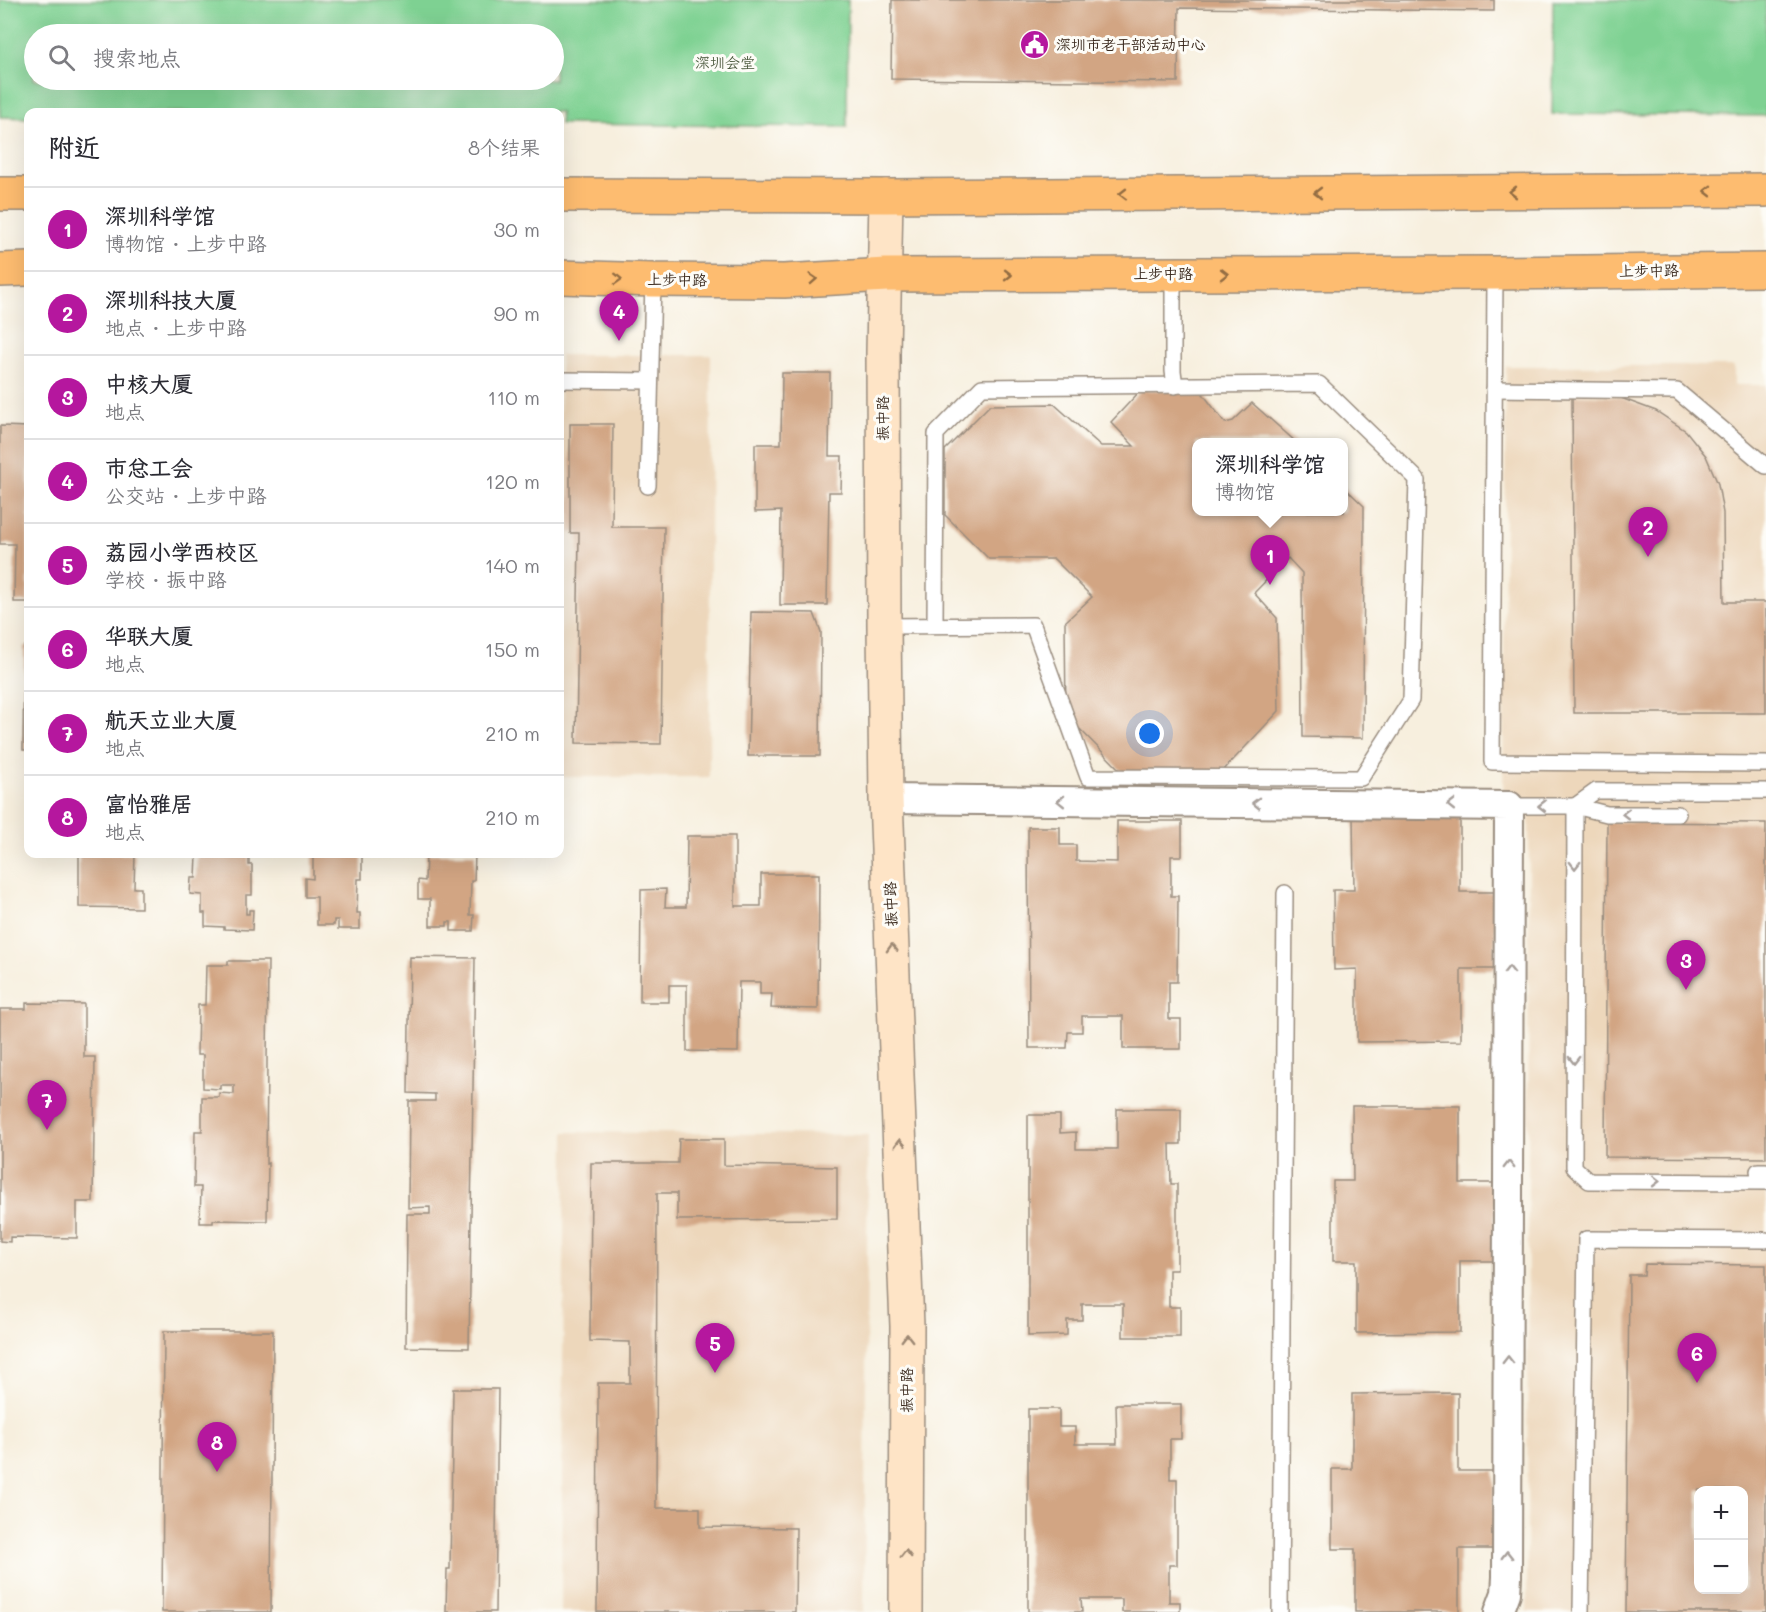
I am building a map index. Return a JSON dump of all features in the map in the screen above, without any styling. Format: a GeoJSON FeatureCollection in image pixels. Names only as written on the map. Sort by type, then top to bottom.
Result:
{"type":"FeatureCollection","features":[{"type":"Feature","properties":{"kind":"main road"},"geometry":{"type":"LineString","coordinates":[[564,195],[886,196],[1766,190]]}},
{"type":"Feature","properties":{"kind":"main road"},"geometry":{"type":"LineString","coordinates":[[0,194],[24,194]]}},
{"type":"Feature","properties":{"kind":"main road"},"geometry":{"type":"LineString","coordinates":[[0,270],[24,269]]}},
{"type":"Feature","properties":{"kind":"main road","name":"上步中路"},"geometry":{"type":"LineString","coordinates":[[564,277],[784,281],[886,275],[1766,270]]}},
{"type":"Feature","properties":{"kind":"street","name":"振中路"},"geometry":{"type":"LineString","coordinates":[[886,196],[883,354],[886,800],[907,1326],[906,1612]]}},
{"type":"Feature","properties":{"kind":"street"},"geometry":{"type":"LineString","coordinates":[[886,800],[1509,806],[1507,1577],[1506,1593],[1499,1612]]}},
{"type":"Feature","properties":{"kind":"lane"},"geometry":{"type":"LineString","coordinates":[[1495,273],[1492,762],[1766,764]]}},
{"type":"Feature","properties":{"kind":"lane"},"geometry":{"type":"LineString","coordinates":[[1173,274],[1175,386]]}},
{"type":"Feature","properties":{"kind":"lane"},"geometry":{"type":"LineString","coordinates":[[648,486],[653,280]]}},
{"type":"Feature","properties":{"kind":"lane"},"geometry":{"type":"LineString","coordinates":[[564,380],[650,381]]}},
{"type":"Feature","properties":{"kind":"lane"},"geometry":{"type":"LineString","coordinates":[[884,626],[1033,625],[1088,777],[1361,778],[1411,700],[1417,479],[1319,384],[982,387],[936,434],[935,625]]}},
{"type":"Feature","properties":{"kind":"lane"},"geometry":{"type":"LineString","coordinates":[[1494,389],[1677,391],[1766,466]]}},
{"type":"Feature","properties":{"kind":"lane"},"geometry":{"type":"LineString","coordinates":[[1575,806],[1596,790],[1766,791]]}},
{"type":"Feature","properties":{"kind":"lane"},"geometry":{"type":"LineString","coordinates":[[1509,806],[1575,806],[1607,814],[1678,814]]}},
{"type":"Feature","properties":{"kind":"lane"},"geometry":{"type":"LineString","coordinates":[[1575,806],[1574,1167],[1589,1181],[1763,1174]]}},
{"type":"Feature","properties":{"kind":"lane"},"geometry":{"type":"LineString","coordinates":[[1280,1612],[1285,893]]}},
{"type":"Feature","properties":{"kind":"lane"},"geometry":{"type":"LineString","coordinates":[[1581,1612],[1586,1239],[1766,1240]]}},
{"type":"Feature","properties":{"kind":"shaded area"},"geometry":{"type":"Polygon","coordinates":[[[564,355],[711,355],[709,777],[564,777],[564,355]]]}},
{"type":"Feature","properties":{"kind":"shaded area"},"geometry":{"type":"Polygon","coordinates":[[[1506,366],[1734,366],[1734,385],[1766,385],[1766,1612],[1527,1612],[1529,812],[1503,811],[1506,366]]]}},
{"type":"Feature","properties":{"kind":"shaded area"},"geometry":{"type":"Polygon","coordinates":[[[565,1132],[868,1135],[864,1612],[561,1612],[565,1132]]]}},
{"type":"Feature","properties":{"kind":"green space","name":"深圳会堂"},"geometry":{"type":"Polygon","coordinates":[[[0,0],[848,0],[847,127],[564,124],[564,108],[24,108],[24,118],[0,117],[0,0]]]}},
{"type":"Feature","properties":{"kind":"green space"},"geometry":{"type":"Polygon","coordinates":[[[1553,0],[1766,0],[1766,116],[1552,114],[1553,0]]]}},
{"type":"Feature","properties":{"kind":"building","name":"深圳市老干部活动中心"},"geometry":{"type":"Polygon","coordinates":[[[892,0],[1494,0],[1494,11],[1179,8],[1178,82],[891,79],[892,0]]]}},
{"type":"Feature","properties":{"kind":"building"},"geometry":{"type":"Polygon","coordinates":[[[782,373],[830,373],[829,456],[842,456],[841,492],[829,492],[827,605],[780,605],[781,511],[755,512],[755,444],[781,444],[782,373]]]}},
{"type":"Feature","properties":{"kind":"building"},"geometry":{"type":"Polygon","coordinates":[[[1141,390],[1200,390],[1225,423],[1233,421],[1252,403],[1291,438],[1192,438],[1192,516],[1348,516],[1348,491],[1364,506],[1363,738],[1303,737],[1302,573],[1288,558],[1254,593],[1277,618],[1279,711],[1219,775],[1124,774],[1066,715],[1065,622],[1092,597],[1054,559],[989,559],[945,515],[945,450],[990,405],[1054,404],[1101,446],[1134,446],[1111,422],[1141,390]]]}},
{"type":"Feature","properties":{"kind":"building"},"geometry":{"type":"Polygon","coordinates":[[[1572,395],[1618,397],[1656,411],[1686,431],[1706,456],[1718,484],[1723,513],[1724,602],[1766,602],[1766,713],[1574,713],[1572,395]]]}},
{"type":"Feature","properties":{"kind":"building"},"geometry":{"type":"Polygon","coordinates":[[[570,424],[613,424],[612,527],[664,527],[661,744],[576,743],[579,533],[570,533],[570,424]]]}},
{"type":"Feature","properties":{"kind":"building"},"geometry":{"type":"Polygon","coordinates":[[[0,426],[24,427],[24,602],[14,602],[15,544],[0,544],[0,426]]]}},
{"type":"Feature","properties":{"kind":"building"},"geometry":{"type":"Polygon","coordinates":[[[751,612],[814,613],[821,632],[820,756],[748,756],[751,612]]]}},
{"type":"Feature","properties":{"kind":"building"},"geometry":{"type":"Polygon","coordinates":[[[24,646],[24,750],[23,750],[24,646]]]}},
{"type":"Feature","properties":{"kind":"building"},"geometry":{"type":"Polygon","coordinates":[[[1353,815],[1460,815],[1460,892],[1496,892],[1495,969],[1461,969],[1461,1041],[1357,1042],[1357,969],[1334,970],[1333,890],[1354,890],[1353,815]]]}},
{"type":"Feature","properties":{"kind":"building"},"geometry":{"type":"Polygon","coordinates":[[[1117,821],[1182,821],[1182,856],[1171,856],[1171,896],[1178,896],[1177,982],[1169,982],[1169,1019],[1181,1019],[1181,1049],[1123,1049],[1123,1016],[1082,1016],[1082,1032],[1068,1032],[1067,1048],[1029,1048],[1028,827],[1060,827],[1060,845],[1076,845],[1076,861],[1117,862],[1117,821]]]}},
{"type":"Feature","properties":{"kind":"building"},"geometry":{"type":"Polygon","coordinates":[[[1607,822],[1766,823],[1766,1158],[1605,1157],[1607,822]]]}},
{"type":"Feature","properties":{"kind":"building"},"geometry":{"type":"Polygon","coordinates":[[[687,836],[735,836],[735,906],[761,906],[761,874],[819,874],[818,1009],[771,1008],[772,994],[760,994],[760,982],[739,982],[738,1052],[687,1051],[687,985],[669,985],[669,1002],[640,1002],[641,890],[666,889],[665,907],[686,907],[687,836]]]}},
{"type":"Feature","properties":{"kind":"building"},"geometry":{"type":"Polygon","coordinates":[[[79,858],[135,858],[134,888],[141,888],[141,908],[79,907],[79,858]]]}},
{"type":"Feature","properties":{"kind":"building"},"geometry":{"type":"Polygon","coordinates":[[[197,858],[249,858],[249,865],[252,865],[252,895],[246,895],[246,914],[249,914],[249,910],[253,910],[252,930],[205,926],[202,895],[190,894],[191,878],[196,878],[197,858]]]}},
{"type":"Feature","properties":{"kind":"building"},"geometry":{"type":"Polygon","coordinates":[[[313,858],[362,858],[362,879],[358,879],[357,913],[360,913],[360,929],[338,929],[338,920],[334,920],[334,925],[317,925],[317,897],[305,897],[305,878],[313,879],[313,858]]]}},
{"type":"Feature","properties":{"kind":"building"},"geometry":{"type":"Polygon","coordinates":[[[426,858],[475,858],[474,881],[471,881],[470,915],[474,915],[473,931],[451,931],[451,922],[447,922],[447,926],[430,926],[430,899],[418,899],[418,880],[425,881],[426,858]]]}},
{"type":"Feature","properties":{"kind":"building"},"geometry":{"type":"Polygon","coordinates":[[[410,957],[475,958],[469,1348],[406,1347],[407,1214],[430,1214],[430,1207],[408,1208],[409,1101],[435,1101],[435,1094],[408,1093],[410,957]]]}},
{"type":"Feature","properties":{"kind":"building"},"geometry":{"type":"Polygon","coordinates":[[[228,961],[268,961],[267,1221],[213,1220],[213,1223],[200,1223],[201,1187],[194,1187],[195,1131],[202,1131],[202,1097],[219,1097],[219,1093],[234,1094],[234,1085],[220,1085],[220,1089],[203,1088],[203,1055],[197,1055],[198,1005],[205,1005],[206,965],[228,965],[228,961]]]}},
{"type":"Feature","properties":{"kind":"building"},"geometry":{"type":"Polygon","coordinates":[[[26,1003],[84,1004],[84,1057],[95,1057],[93,1202],[77,1202],[77,1238],[10,1237],[10,1242],[0,1241],[0,1009],[26,1009],[26,1003]]]}},
{"type":"Feature","properties":{"kind":"building"},"geometry":{"type":"Polygon","coordinates":[[[1352,1106],[1460,1106],[1460,1183],[1495,1183],[1495,1261],[1460,1261],[1460,1332],[1356,1333],[1356,1261],[1333,1261],[1333,1181],[1353,1181],[1352,1106]]]}},
{"type":"Feature","properties":{"kind":"building"},"geometry":{"type":"Polygon","coordinates":[[[1117,1109],[1181,1109],[1181,1144],[1170,1144],[1171,1184],[1177,1184],[1177,1270],[1169,1270],[1169,1307],[1180,1307],[1180,1337],[1123,1337],[1123,1304],[1082,1304],[1082,1320],[1067,1320],[1067,1335],[1028,1336],[1028,1115],[1060,1115],[1060,1133],[1076,1132],[1076,1149],[1117,1149],[1117,1109]]]}},
{"type":"Feature","properties":{"kind":"building"},"geometry":{"type":"Polygon","coordinates":[[[679,1139],[724,1139],[724,1165],[837,1167],[837,1219],[677,1220],[677,1193],[657,1193],[656,1508],[700,1508],[700,1527],[796,1528],[795,1612],[597,1612],[598,1383],[630,1383],[630,1342],[590,1341],[591,1163],[678,1163],[679,1139]]]}},
{"type":"Feature","properties":{"kind":"building"},"geometry":{"type":"Polygon","coordinates":[[[1645,1264],[1766,1265],[1766,1612],[1626,1612],[1629,1275],[1644,1275],[1645,1264]]]}},
{"type":"Feature","properties":{"kind":"building"},"geometry":{"type":"Polygon","coordinates":[[[164,1331],[273,1331],[271,1612],[162,1612],[164,1331]]]}},
{"type":"Feature","properties":{"kind":"building"},"geometry":{"type":"Polygon","coordinates":[[[453,1389],[498,1389],[495,1612],[446,1612],[447,1569],[450,1569],[453,1389]]]}},
{"type":"Feature","properties":{"kind":"building"},"geometry":{"type":"Polygon","coordinates":[[[1458,1393],[1458,1471],[1494,1471],[1494,1549],[1459,1549],[1459,1612],[1355,1612],[1355,1549],[1332,1549],[1332,1469],[1352,1469],[1352,1394],[1458,1393]]]}},
{"type":"Feature","properties":{"kind":"building"},"geometry":{"type":"Polygon","coordinates":[[[1116,1404],[1181,1404],[1181,1439],[1170,1439],[1170,1479],[1177,1479],[1177,1565],[1169,1565],[1169,1602],[1180,1602],[1180,1612],[1122,1612],[1122,1599],[1081,1599],[1082,1612],[1028,1612],[1028,1409],[1059,1409],[1059,1427],[1075,1427],[1075,1444],[1117,1444],[1116,1404]]]}},
{"type":"Feature","properties":{"kind":"place","name":"深圳市老干部活动中心"},"geometry":{"type":"Point","coordinates":[1035,45]}},
{"type":"Feature","properties":{"kind":"place","name":"市总工会"},"geometry":{"type":"Point","coordinates":[619,341]}},
{"type":"Feature","properties":{"kind":"place","name":"深圳科技大厦"},"geometry":{"type":"Point","coordinates":[1648,557]}},
{"type":"Feature","properties":{"kind":"place","name":"深圳科学馆"},"geometry":{"type":"Point","coordinates":[1270,585]}},
{"type":"Feature","properties":{"kind":"place","name":"中核大厦"},"geometry":{"type":"Point","coordinates":[1686,990]}},
{"type":"Feature","properties":{"kind":"place","name":"航天立业大厦"},"geometry":{"type":"Point","coordinates":[47,1130]}},
{"type":"Feature","properties":{"kind":"place","name":"荔园小学西校区"},"geometry":{"type":"Point","coordinates":[715,1373]}},
{"type":"Feature","properties":{"kind":"place","name":"华联大厦"},"geometry":{"type":"Point","coordinates":[1697,1383]}},
{"type":"Feature","properties":{"kind":"place","name":"富怡雅居"},"geometry":{"type":"Point","coordinates":[217,1472]}}]}
